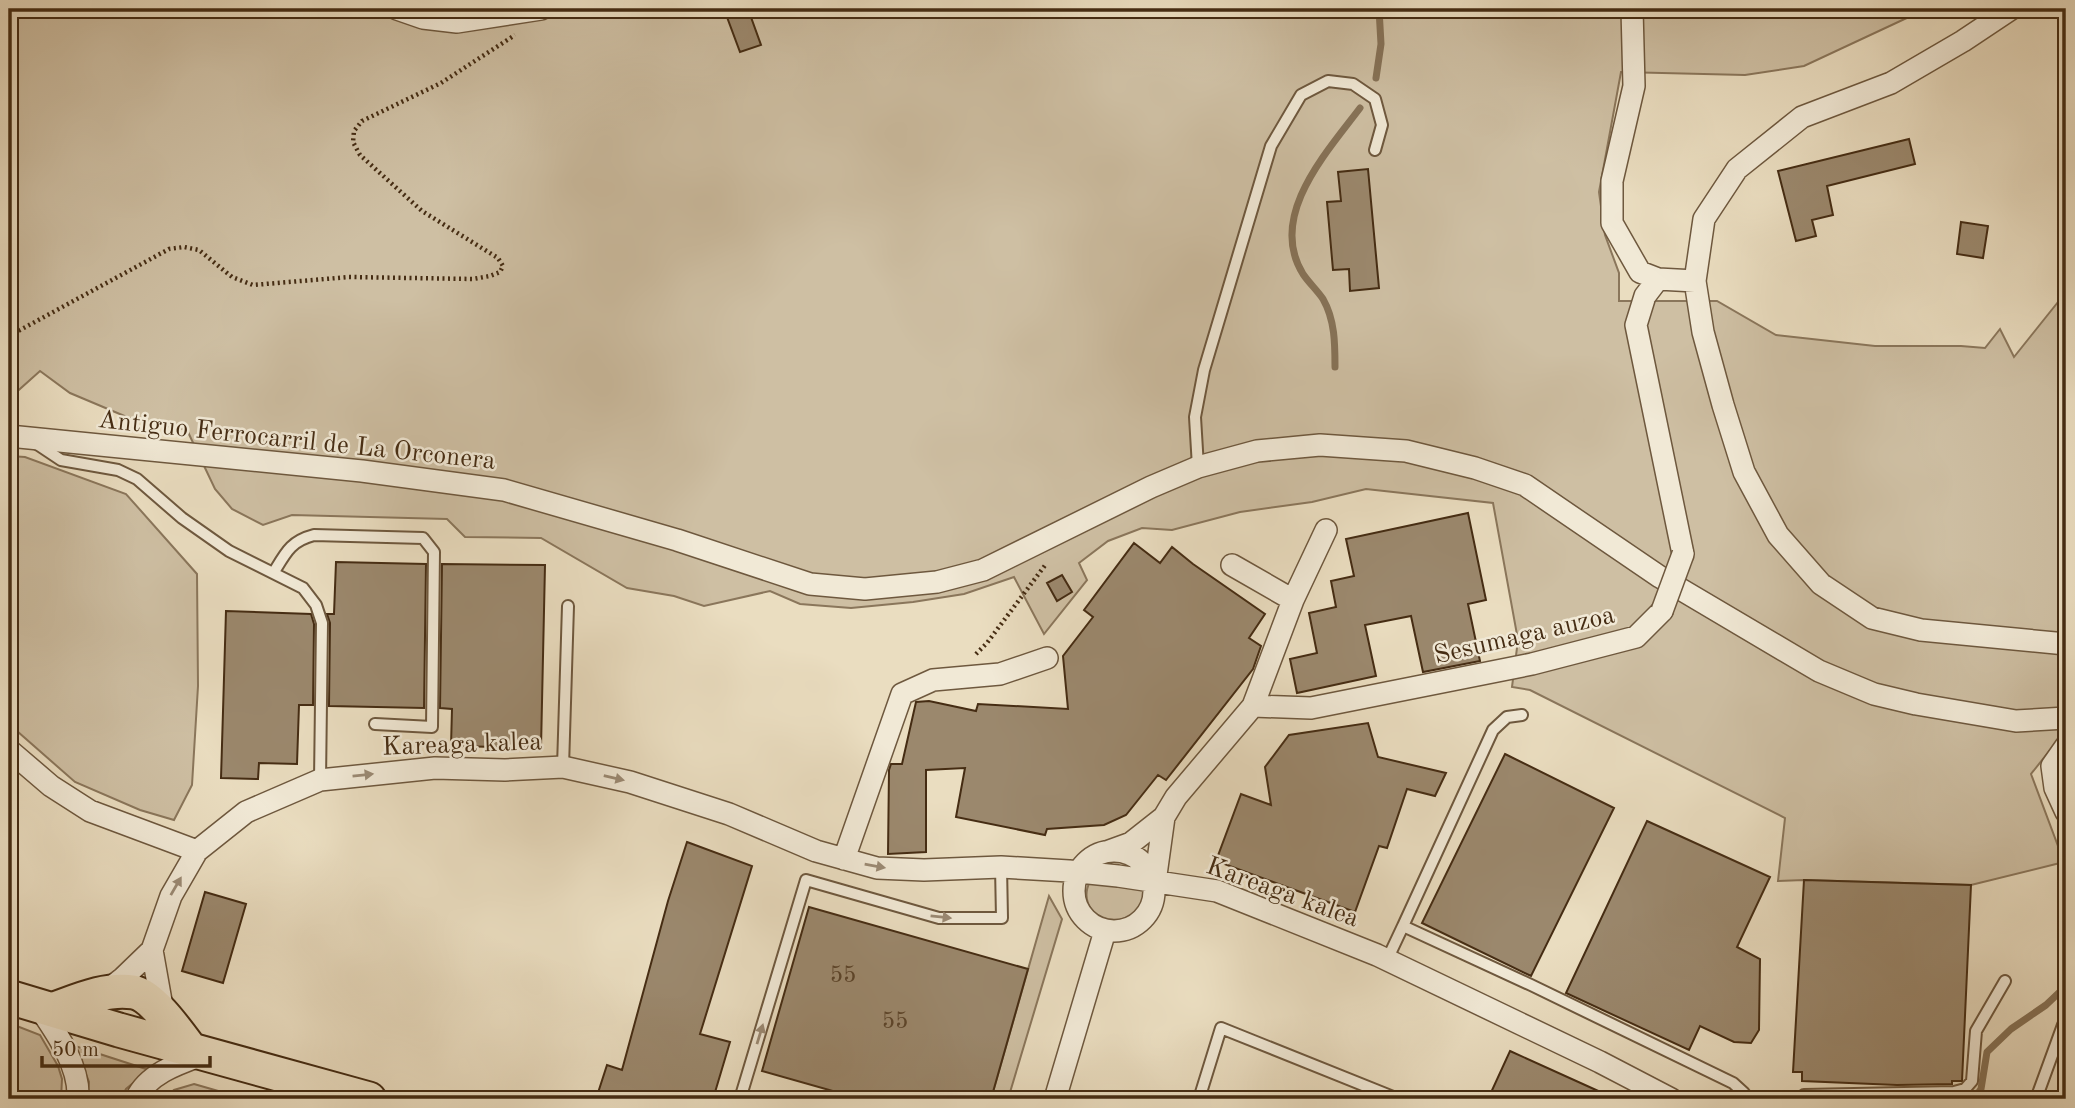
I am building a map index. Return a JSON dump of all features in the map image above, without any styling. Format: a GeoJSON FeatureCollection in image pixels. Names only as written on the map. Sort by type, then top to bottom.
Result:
{"type":"FeatureCollection","features":[{"type":"Feature","properties":{"kind":"main road"},"geometry":{"type":"LineString","coordinates":[[33,1004],[103,993],[135,992],[163,1013],[199,1052]]}},
{"type":"Feature","properties":{"kind":"main road"},"geometry":{"type":"LineString","coordinates":[[33,1004],[369,1099]]}},
{"type":"Feature","properties":{"kind":"street"},"geometry":{"type":"LineString","coordinates":[[397,9],[423,18],[457,22],[541,9]]}},
{"type":"Feature","properties":{"kind":"street"},"geometry":{"type":"LineString","coordinates":[[1632,9],[1634,86],[1612,181],[1612,223],[1640,272],[1658,279],[1695,281]]}},
{"type":"Feature","properties":{"kind":"street"},"geometry":{"type":"LineString","coordinates":[[2011,9],[1891,83],[1802,117],[1737,169],[1704,219],[1695,281],[1703,332],[1744,472],[1778,535],[1821,584],[1872,618],[1921,631],[2066,644]]}},
{"type":"Feature","properties":{"kind":"street","name":"Sesumaga auzoa"},"geometry":{"type":"LineString","coordinates":[[1253,706],[1311,708],[1532,664],[1636,637],[1662,611],[1683,554],[1636,325],[1645,296],[1658,279]]}},
{"type":"Feature","properties":{"kind":"street","name":"Antiguo Ferrocarril de La Orconera"},"geometry":{"type":"LineString","coordinates":[[18,437],[362,471],[504,491],[677,540],[810,583],[865,589],[937,583],[983,570],[1151,487],[1198,467],[1257,451],[1320,445],[1406,451],[1475,468],[1525,485],[1661,577],[1819,671],[1874,694],[2016,721],[2066,718]]}},
{"type":"Feature","properties":{"kind":"street"},"geometry":{"type":"LineString","coordinates":[[1164,817],[1150,909],[1141,921],[1118,932],[1105,931],[1089,922],[1080,912],[1075,900],[1074,885],[1079,872],[1088,860],[1131,843],[1164,817],[1176,797],[1253,706],[1293,600],[1326,530]]}},
{"type":"Feature","properties":{"kind":"street"},"geometry":{"type":"LineString","coordinates":[[1232,565],[1293,600]]}},
{"type":"Feature","properties":{"kind":"street"},"geometry":{"type":"LineString","coordinates":[[844,859],[902,694],[933,680],[1000,674],[1047,658]]}},
{"type":"Feature","properties":{"kind":"street"},"geometry":{"type":"LineString","coordinates":[[2066,746],[2052,766],[2055,788],[2066,813]]}},
{"type":"Feature","properties":{"kind":"street"},"geometry":{"type":"LineString","coordinates":[[9,750],[51,786],[90,811],[197,851]]}},
{"type":"Feature","properties":{"kind":"street","name":"Kareaga kalea"},"geometry":{"type":"LineString","coordinates":[[103,993],[152,950],[170,896],[197,851],[246,812],[320,780],[435,768],[505,770],[564,767],[630,782],[717,810],[816,851],[877,868],[924,870],[1001,867],[1079,872],[1217,891],[1387,960],[1671,1099]]}},
{"type":"Feature","properties":{"kind":"street"},"geometry":{"type":"LineString","coordinates":[[1110,851],[1123,852],[1138,858],[1155,882]]}},
{"type":"Feature","properties":{"kind":"street"},"geometry":{"type":"LineString","coordinates":[[1055,1099],[1105,931]]}},
{"type":"Feature","properties":{"kind":"street","name":"Kareaga kalea"},"geometry":{"type":"LineString","coordinates":[[152,950],[163,1013]]}},
{"type":"Feature","properties":{"kind":"street"},"geometry":{"type":"LineString","coordinates":[[33,1004],[58,1034],[69,1055],[78,1099]]}},
{"type":"Feature","properties":{"kind":"street"},"geometry":{"type":"LineString","coordinates":[[136,1099],[151,1080],[199,1052]]}},
{"type":"Feature","properties":{"kind":"lane"},"geometry":{"type":"LineString","coordinates":[[1198,467],[1195,417],[1204,370],[1272,146],[1301,95],[1328,81],[1353,84],[1375,99],[1382,125],[1375,150]]}},
{"type":"Feature","properties":{"kind":"lane"},"geometry":{"type":"LineString","coordinates":[[18,437],[61,460],[118,470],[137,479],[182,518],[229,551],[303,588],[316,605],[323,623],[320,780]]}},
{"type":"Feature","properties":{"kind":"lane"},"geometry":{"type":"LineString","coordinates":[[274,572],[287,550],[299,539],[314,535],[423,538],[434,552],[432,727],[375,724]]}},
{"type":"Feature","properties":{"kind":"lane"},"geometry":{"type":"LineString","coordinates":[[564,767],[568,606]]}},
{"type":"Feature","properties":{"kind":"lane"},"geometry":{"type":"LineString","coordinates":[[1387,960],[1493,730],[1507,717],[1522,715]]}},
{"type":"Feature","properties":{"kind":"lane"},"geometry":{"type":"LineString","coordinates":[[740,1099],[806,880],[939,918],[1002,918],[1001,867]]}},
{"type":"Feature","properties":{"kind":"lane"},"geometry":{"type":"LineString","coordinates":[[1403,926],[1733,1083],[1744,1093],[1743,1099]]}},
{"type":"Feature","properties":{"kind":"lane"},"geometry":{"type":"LineString","coordinates":[[1804,1099],[1804,1095],[1954,1092],[1965,1089],[1972,1081],[1976,1031],[2005,981]]}},
{"type":"Feature","properties":{"kind":"lane"},"geometry":{"type":"LineString","coordinates":[[2036,1099],[2066,1022]]}},
{"type":"Feature","properties":{"kind":"lane"},"geometry":{"type":"LineString","coordinates":[[1199,1099],[1221,1028],[1398,1099]]}},
{"type":"Feature","properties":{"kind":"path"},"geometry":{"type":"LineString","coordinates":[[9,337],[169,249],[184,247],[199,250],[232,277],[253,285],[349,276],[473,279],[500,272],[503,266],[499,258],[422,211],[360,155],[354,142],[354,131],[362,121],[441,83],[522,31]]}},
{"type":"Feature","properties":{"kind":"path"},"geometry":{"type":"LineString","coordinates":[[954,678],[987,643],[1037,574],[1052,558]]}},
{"type":"Feature","properties":{"kind":"shaded area"},"geometry":{"type":"Polygon","coordinates":[[[9,9],[1926,9],[1804,66],[1745,75],[1621,72],[1599,192],[1605,235],[1619,273],[1619,301],[1717,301],[1776,335],[1875,346],[1985,348],[2000,329],[2014,357],[2066,292],[2066,730],[2031,774],[2064,862],[1971,885],[1778,881],[1785,818],[1530,690],[1512,687],[1518,640],[1493,503],[1366,489],[1312,502],[1240,512],[1172,530],[1142,528],[1108,541],[1079,563],[1087,580],[1044,634],[1014,577],[964,594],[851,608],[800,604],[770,591],[704,606],[674,596],[627,588],[541,538],[465,537],[447,519],[292,515],[263,525],[232,509],[215,489],[187,430],[134,420],[70,393],[40,371],[9,397],[9,9]]]}},
{"type":"Feature","properties":{"kind":"shaded area"},"geometry":{"type":"Polygon","coordinates":[[[9,456],[25,457],[126,494],[197,574],[198,686],[192,785],[174,820],[140,810],[75,782],[9,724],[9,456]]]}},
{"type":"Feature","properties":{"kind":"shaded area"},"geometry":{"type":"Polygon","coordinates":[[[1090,881],[1145,886],[1141,905],[1132,915],[1123,919],[1102,917],[1088,904],[1090,881]]]}},
{"type":"Feature","properties":{"kind":"shaded area"},"geometry":{"type":"Polygon","coordinates":[[[1049,896],[1062,919],[1008,1099],[991,1099],[1049,896]]]}},
{"type":"Feature","properties":{"kind":"shaded area"},"geometry":{"type":"Polygon","coordinates":[[[9,1023],[40,1035],[58,1066],[62,1079],[61,1099],[9,1099],[9,1023]]]}},
{"type":"Feature","properties":{"kind":"shaded area"},"geometry":{"type":"Polygon","coordinates":[[[75,1046],[149,1070],[126,1089],[121,1099],[87,1099],[89,1082],[75,1046]]]}},
{"type":"Feature","properties":{"kind":"shaded area"},"geometry":{"type":"Polygon","coordinates":[[[194,1084],[246,1099],[164,1099],[174,1090],[194,1084]]]}},
{"type":"Feature","properties":{"kind":"building"},"geometry":{"type":"Polygon","coordinates":[[[724,9],[748,9],[761,45],[740,52],[724,9]]]}},
{"type":"Feature","properties":{"kind":"building"},"geometry":{"type":"Polygon","coordinates":[[[1909,139],[1915,164],[1827,186],[1833,215],[1812,220],[1816,236],[1796,241],[1778,171],[1909,139]]]}},
{"type":"Feature","properties":{"kind":"building"},"geometry":{"type":"Polygon","coordinates":[[[1368,169],[1379,288],[1350,291],[1349,269],[1333,270],[1327,202],[1341,201],[1338,172],[1368,169]]]}},
{"type":"Feature","properties":{"kind":"building"},"geometry":{"type":"Polygon","coordinates":[[[1961,222],[1988,226],[1983,258],[1957,254],[1961,222]]]}},
{"type":"Feature","properties":{"kind":"building"},"geometry":{"type":"Polygon","coordinates":[[[1468,513],[1486,600],[1468,604],[1480,661],[1423,672],[1411,616],[1365,625],[1376,676],[1297,693],[1290,659],[1317,653],[1309,613],[1336,607],[1331,581],[1354,576],[1346,539],[1468,513]]]}},
{"type":"Feature","properties":{"kind":"building"},"geometry":{"type":"Polygon","coordinates":[[[1134,543],[1160,563],[1172,547],[1265,614],[1249,638],[1261,646],[1253,669],[1166,780],[1158,775],[1126,815],[1104,825],[1047,829],[1045,835],[956,817],[965,768],[926,770],[926,852],[888,854],[889,770],[891,764],[902,764],[916,702],[929,701],[976,711],[978,704],[1068,709],[1063,656],[1093,617],[1084,610],[1134,543]]]}},
{"type":"Feature","properties":{"kind":"building"},"geometry":{"type":"Polygon","coordinates":[[[336,562],[426,564],[424,708],[329,706],[330,623],[327,614],[334,614],[336,562]]]}},
{"type":"Feature","properties":{"kind":"building"},"geometry":{"type":"Polygon","coordinates":[[[442,564],[545,565],[541,748],[451,746],[452,709],[440,708],[442,564]]]}},
{"type":"Feature","properties":{"kind":"building"},"geometry":{"type":"Polygon","coordinates":[[[1062,575],[1072,592],[1057,601],[1047,583],[1062,575]]]}},
{"type":"Feature","properties":{"kind":"building"},"geometry":{"type":"Polygon","coordinates":[[[226,611],[311,614],[314,624],[313,705],[299,705],[297,764],[259,763],[258,779],[221,778],[226,611]]]}},
{"type":"Feature","properties":{"kind":"building"},"geometry":{"type":"Polygon","coordinates":[[[1368,723],[1378,757],[1446,773],[1435,796],[1407,789],[1387,848],[1379,846],[1355,912],[1216,861],[1241,794],[1271,805],[1265,767],[1289,735],[1368,723]]]}},
{"type":"Feature","properties":{"kind":"building"},"geometry":{"type":"Polygon","coordinates":[[[1505,754],[1614,808],[1531,976],[1422,923],[1505,754]]]}},
{"type":"Feature","properties":{"kind":"building"},"geometry":{"type":"Polygon","coordinates":[[[1647,821],[1770,877],[1737,947],[1760,959],[1759,1030],[1751,1043],[1734,1042],[1700,1026],[1689,1050],[1566,993],[1647,821]]]}},
{"type":"Feature","properties":{"kind":"building"},"geometry":{"type":"Polygon","coordinates":[[[687,842],[752,866],[700,1034],[730,1042],[713,1099],[596,1099],[607,1065],[622,1070],[687,842]]]}},
{"type":"Feature","properties":{"kind":"building"},"geometry":{"type":"Polygon","coordinates":[[[1804,880],[1971,885],[1962,1081],[1952,1081],[1952,1084],[1897,1085],[1802,1081],[1802,1072],[1793,1072],[1804,880]]]}},
{"type":"Feature","properties":{"kind":"building"},"geometry":{"type":"Polygon","coordinates":[[[205,892],[246,904],[223,983],[182,971],[205,892]]]}},
{"type":"Feature","properties":{"kind":"building"},"geometry":{"type":"Polygon","coordinates":[[[809,907],[1028,969],[991,1099],[861,1099],[762,1071],[809,907]]]}},
{"type":"Feature","properties":{"kind":"building"},"geometry":{"type":"Polygon","coordinates":[[[1510,1051],[1616,1099],[1488,1099],[1510,1051]]]}},
{"type":"Feature","properties":{"kind":"waterway"},"geometry":{"type":"LineString","coordinates":[[1376,78],[1381,44],[1379,9]]}},
{"type":"Feature","properties":{"kind":"waterway"},"geometry":{"type":"LineString","coordinates":[[1335,367],[1330,315],[1323,299],[1303,274],[1294,252],[1292,230],[1306,186],[1332,144],[1360,108]]}},
{"type":"Feature","properties":{"kind":"waterway"},"geometry":{"type":"LineString","coordinates":[[1974,1099],[1981,1089],[1987,1052],[2011,1029],[2046,1005],[2066,986]]}}]}
